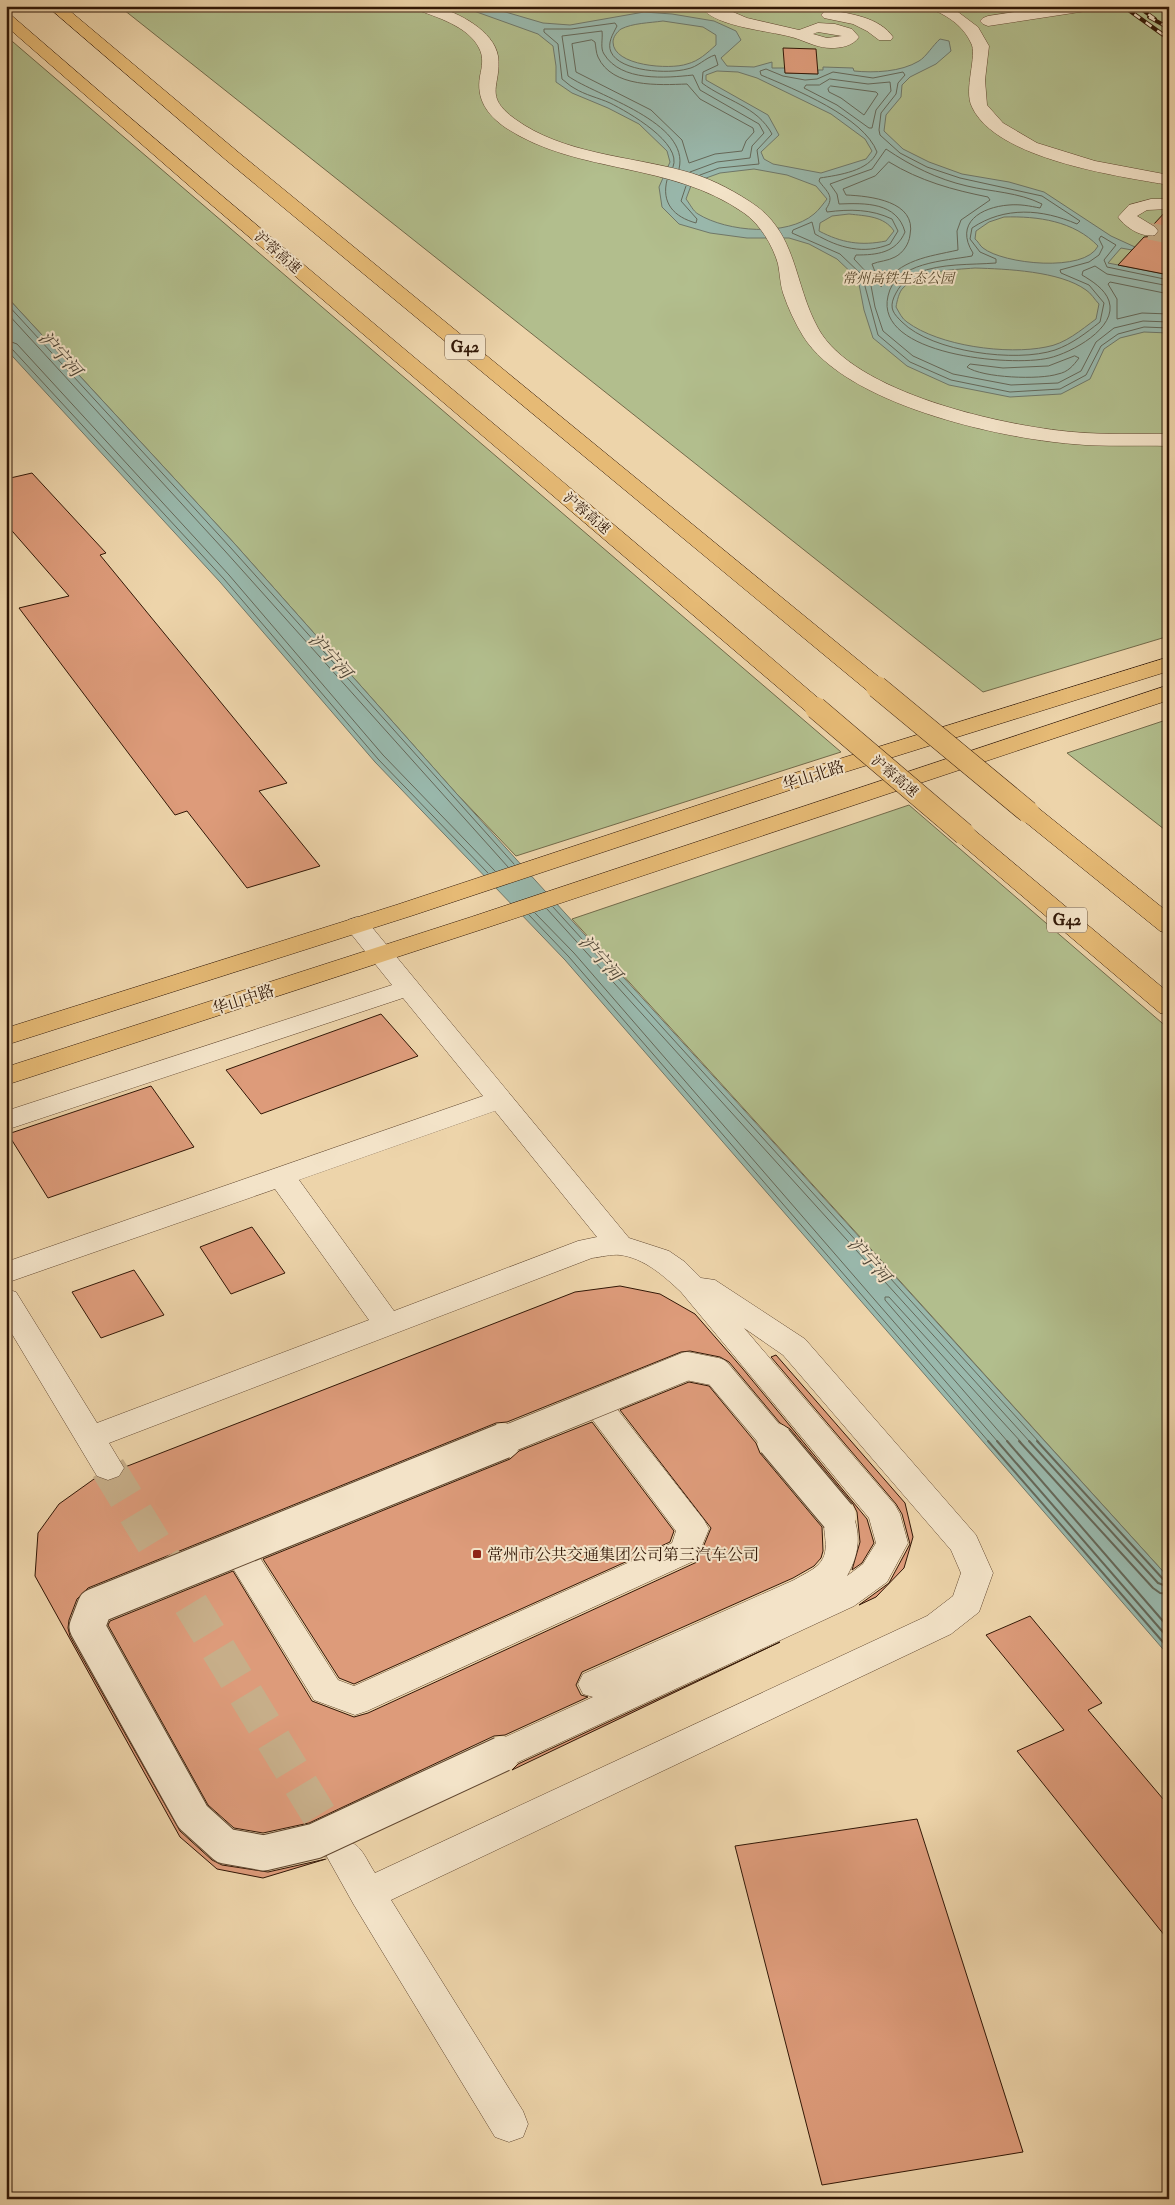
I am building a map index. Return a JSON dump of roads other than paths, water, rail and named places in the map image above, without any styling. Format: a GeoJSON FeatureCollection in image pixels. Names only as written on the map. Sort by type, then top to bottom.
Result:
{"type":"FeatureCollection","features":[{"type":"Feature","properties":{"kind":"main road","name":"G42"},"geometry":{"type":"LineString","coordinates":[[54,6],[239,162],[1169,926]]}},
{"type":"Feature","properties":{"kind":"main road","name":"沪蓉高速"},"geometry":{"type":"LineString","coordinates":[[6,18],[318,287],[711,617],[1169,1007]]}},
{"type":"Feature","properties":{"kind":"main road","name":"华山北路"},"geometry":{"type":"LineString","coordinates":[[357,925],[818,773],[1169,664]]}},
{"type":"Feature","properties":{"kind":"main road","name":"华山北路"},"geometry":{"type":"LineString","coordinates":[[480,922],[1169,692]]}},
{"type":"Feature","properties":{"kind":"main road","name":"华山中路"},"geometry":{"type":"LineString","coordinates":[[6,1076],[480,922]]}},
{"type":"Feature","properties":{"kind":"main road"},"geometry":{"type":"LineString","coordinates":[[6,1037],[357,925]]}},
{"type":"Feature","properties":{"kind":"lane"},"geometry":{"type":"LineString","coordinates":[[420,6],[453,12],[486,45],[491,59],[487,96],[494,107],[510,123],[544,142],[571,152],[681,176],[708,187],[753,211],[764,222],[785,260],[792,292],[806,325],[818,345],[849,371],[888,392],[936,410],[1007,429],[1072,438],[1169,440]]}},
{"type":"Feature","properties":{"kind":"lane"},"geometry":{"type":"LineString","coordinates":[[707,6],[720,14],[746,23],[802,35],[810,40],[828,43],[846,42],[851,37],[844,31],[867,23]]}},
{"type":"Feature","properties":{"kind":"lane"},"geometry":{"type":"LineString","coordinates":[[937,6],[948,11],[970,27],[980,46],[977,80],[979,106],[997,127],[1031,147],[1092,166],[1169,180]]}},
{"type":"Feature","properties":{"kind":"lane"},"geometry":{"type":"LineString","coordinates":[[988,21],[1086,6]]}},
{"type":"Feature","properties":{"kind":"lane"},"geometry":{"type":"LineString","coordinates":[[825,14],[867,23],[885,37]]}},
{"type":"Feature","properties":{"kind":"lane"},"geometry":{"type":"LineString","coordinates":[[1149,230],[1137,225],[1127,216],[1132,210],[1152,204],[1169,204]]}},
{"type":"Feature","properties":{"kind":"lane"},"geometry":{"type":"LineString","coordinates":[[1147,440],[1169,436]]}},
{"type":"Feature","properties":{"kind":"lane"},"geometry":{"type":"LineString","coordinates":[[357,925],[619,1245]]}},
{"type":"Feature","properties":{"kind":"lane"},"geometry":{"type":"LineString","coordinates":[[6,1121],[408,988]]}},
{"type":"Feature","properties":{"kind":"lane"},"geometry":{"type":"LineString","coordinates":[[6,1273],[500,1100]]}},
{"type":"Feature","properties":{"kind":"lane"},"geometry":{"type":"LineString","coordinates":[[281,1176],[388,1324]]}},
{"type":"Feature","properties":{"kind":"lane"},"geometry":{"type":"LineString","coordinates":[[90,1438],[588,1248],[619,1245],[642,1250],[672,1265],[794,1347],[965,1544],[977,1572],[967,1603],[939,1625],[367,1894]]}},
{"type":"Feature","properties":{"kind":"lane"},"geometry":{"type":"LineString","coordinates":[[597,1688],[842,1597],[875,1573],[892,1543],[884,1514],[753,1357],[672,1265]]}},
{"type":"Feature","properties":{"kind":"lane"},"geometry":{"type":"LineString","coordinates":[[6,1299],[108,1468]]}},
{"type":"Feature","properties":{"kind":"lane"},"geometry":{"type":"LineString","coordinates":[[687,1366],[717,1372],[838,1516],[844,1545],[833,1572],[806,1588],[597,1688],[315,1841],[264,1852],[225,1846],[193,1817],[87,1627],[95,1606],[595,1403],[687,1366]]}},
{"type":"Feature","properties":{"kind":"lane"},"geometry":{"type":"LineString","coordinates":[[237,1548],[326,1690],[355,1701],[685,1551],[693,1529],[595,1403]]}},
{"type":"Feature","properties":{"kind":"lane"},"geometry":{"type":"LineString","coordinates":[[344,1855],[510,2124]]}},
{"type":"Feature","properties":{"kind":"water"},"geometry":{"type":"Polygon","coordinates":[[[460,6],[485,6],[543,23],[570,25],[644,12],[672,14],[714,21],[736,31],[741,40],[721,58],[727,66],[754,67],[772,62],[772,68],[785,68],[785,73],[818,74],[818,70],[823,70],[823,67],[853,68],[854,71],[862,72],[896,70],[919,61],[940,39],[949,41],[951,51],[936,64],[910,77],[902,85],[901,97],[886,115],[884,131],[903,149],[929,162],[962,174],[1009,182],[1044,192],[1111,236],[1135,247],[1132,250],[1121,248],[1108,263],[1169,275],[1169,333],[1144,332],[1120,338],[1104,349],[1090,379],[1061,394],[1010,397],[949,385],[907,366],[873,338],[864,310],[858,279],[837,259],[809,244],[789,238],[747,238],[710,233],[679,224],[662,207],[659,187],[670,162],[667,151],[639,124],[608,108],[572,93],[556,82],[553,46],[538,34],[460,6]],[[663,21],[636,24],[621,29],[613,40],[615,50],[632,61],[656,66],[679,66],[695,61],[716,45],[716,35],[703,27],[663,21]],[[717,71],[706,75],[706,80],[768,115],[779,135],[761,152],[764,159],[773,164],[821,173],[866,159],[872,151],[865,139],[831,114],[757,78],[738,72],[717,71]],[[754,169],[720,173],[692,183],[686,199],[696,213],[710,220],[740,228],[773,229],[789,226],[814,214],[827,199],[816,186],[787,175],[754,169]],[[862,215],[832,216],[820,223],[819,231],[844,241],[868,243],[886,241],[894,231],[885,222],[862,215]],[[1004,217],[989,222],[976,231],[975,239],[983,248],[993,254],[1025,262],[1061,263],[1077,260],[1090,254],[1098,246],[1078,231],[1042,219],[1004,217]],[[956,269],[927,274],[910,282],[903,288],[899,294],[896,307],[907,322],[937,337],[955,343],[1012,350],[1046,347],[1060,343],[1096,319],[1099,304],[1086,290],[1062,279],[1017,270],[956,269]]]}},
{"type":"Feature","properties":{"kind":"water","name":"沪宁河"},"geometry":{"type":"Polygon","coordinates":[[[6,296],[234,543],[456,793],[1169,1578],[1169,1656],[565,960],[375,762],[220,582],[6,349],[6,296]]]}},
{"type":"Feature","properties":{"kind":"tunnel"},"geometry":{"type":"LineString","coordinates":[[1149,231],[1169,235]]}},
{"type":"Feature","properties":{"kind":"tunnel"},"geometry":{"type":"LineString","coordinates":[[108,1468],[341,1851]]}},
{"type":"Feature","properties":{"kind":"railway"},"geometry":{"type":"LineString","coordinates":[[1123,6],[1169,39]]}},
{"type":"Feature","properties":{"kind":"railway"},"geometry":{"type":"LineString","coordinates":[[1137,6],[1155,19]]}},
{"type":"Feature","properties":{"kind":"railway"},"geometry":{"type":"LineString","coordinates":[[1149,17],[1169,28]]}},
{"type":"Feature","properties":{"kind":"place","name":"常州市公共交通集团公司第三汽车公司"},"geometry":{"type":"Point","coordinates":[477,1554]}},
{"type":"Feature","properties":{"kind":"park label","name":"常州高铁生态公园"},"geometry":{"type":"Point","coordinates":[898,278]}}]}
